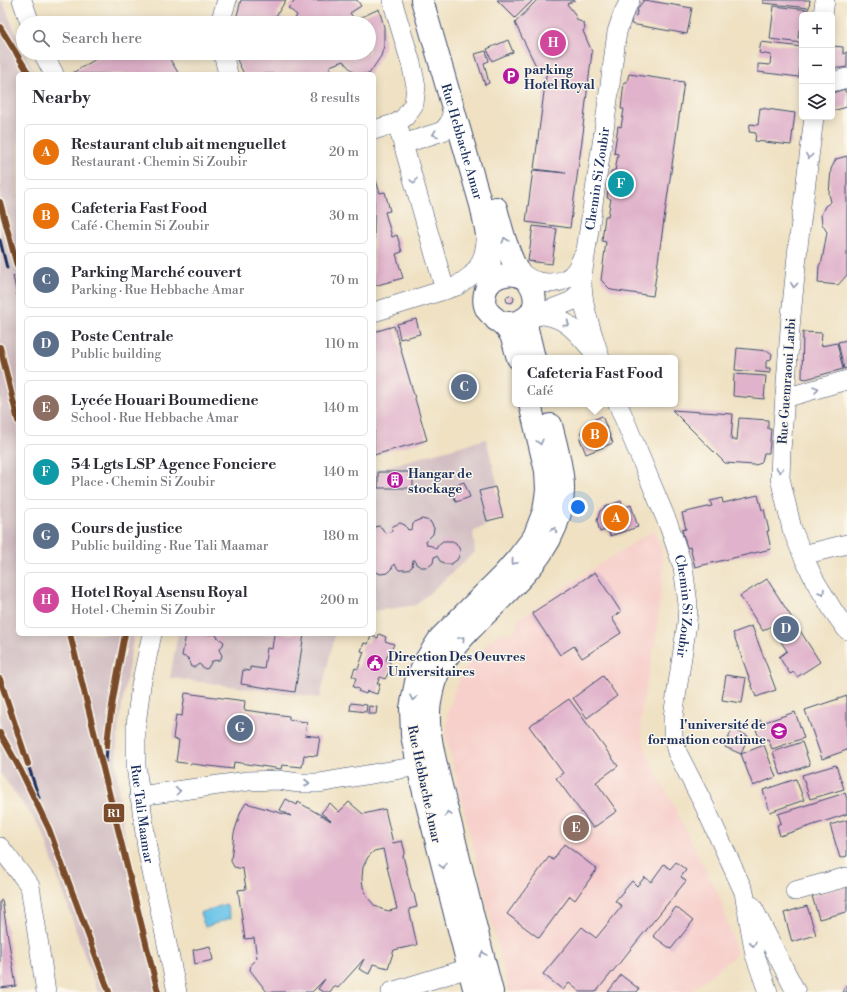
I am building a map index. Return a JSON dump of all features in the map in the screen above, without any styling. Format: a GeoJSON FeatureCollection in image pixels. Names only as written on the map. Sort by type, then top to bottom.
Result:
{"type":"FeatureCollection","features":[{"type":"Feature","properties":{"kind":"main road","name":"Rue Hebbache Amar"},"geometry":{"type":"LineString","coordinates":[[422,0],[482,205],[488,233],[491,270],[490,284]]}},
{"type":"Feature","properties":{"kind":"main road","name":"Rue Hebbache Amar"},"geometry":{"type":"LineString","coordinates":[[437,0],[501,230],[530,277]]}},
{"type":"Feature","properties":{"kind":"main road"},"geometry":{"type":"LineString","coordinates":[[503,274],[530,277],[531,286],[534,293],[532,315],[527,329],[527,353],[509,331],[491,314],[485,295],[490,284],[503,274]]}},
{"type":"Feature","properties":{"kind":"main road"},"geometry":{"type":"LineString","coordinates":[[491,314],[504,324],[521,322],[532,315]]}},
{"type":"Feature","properties":{"kind":"main road","name":"Rue Hebbache Amar"},"geometry":{"type":"LineString","coordinates":[[475,992],[419,766],[412,734],[411,708],[416,682],[426,660],[440,638],[504,574],[534,537],[544,511],[548,490],[546,471],[531,407]]}},
{"type":"Feature","properties":{"kind":"main road","name":"Rue Hebbache Amar"},"geometry":{"type":"LineString","coordinates":[[492,992],[439,780],[430,737],[429,713],[432,690],[439,670],[451,652],[485,614],[527,572],[544,550],[555,529],[563,488],[561,468],[546,407]]}},
{"type":"Feature","properties":{"kind":"street"},"geometry":{"type":"LineString","coordinates":[[22,0],[28,16]]}},
{"type":"Feature","properties":{"kind":"street"},"geometry":{"type":"LineString","coordinates":[[222,16],[227,0]]}},
{"type":"Feature","properties":{"kind":"street"},"geometry":{"type":"LineString","coordinates":[[376,129],[397,123],[405,117],[414,104],[416,86],[392,0]]}},
{"type":"Feature","properties":{"kind":"street","name":"Chemin Si Zoubir"},"geometry":{"type":"LineString","coordinates":[[598,355],[581,299],[585,251],[618,32],[623,14],[630,0]]}},
{"type":"Feature","properties":{"kind":"street"},"geometry":{"type":"LineString","coordinates":[[823,12],[825,0]]}},
{"type":"Feature","properties":{"kind":"street"},"geometry":{"type":"LineString","coordinates":[[47,60],[53,72]]}},
{"type":"Feature","properties":{"kind":"street"},"geometry":{"type":"LineString","coordinates":[[225,60],[228,72]]}},
{"type":"Feature","properties":{"kind":"street"},"geometry":{"type":"LineString","coordinates":[[835,81],[847,78]]}},
{"type":"Feature","properties":{"kind":"street"},"geometry":{"type":"LineString","coordinates":[[403,144],[443,131],[450,122],[454,109]]}},
{"type":"Feature","properties":{"kind":"street","name":"Rue Guemraoui Larbi"},"geometry":{"type":"LineString","coordinates":[[814,120],[798,246],[784,398],[780,478],[792,529],[803,555],[819,587],[847,630]]}},
{"type":"Feature","properties":{"kind":"street"},"geometry":{"type":"LineString","coordinates":[[397,123],[451,288]]}},
{"type":"Feature","properties":{"kind":"street"},"geometry":{"type":"LineString","coordinates":[[451,288],[472,275],[479,266],[484,254],[488,233]]}},
{"type":"Feature","properties":{"kind":"street"},"geometry":{"type":"LineString","coordinates":[[530,277],[563,280],[575,271],[585,251]]}},
{"type":"Feature","properties":{"kind":"street"},"geometry":{"type":"LineString","coordinates":[[530,277],[563,288],[581,299]]}},
{"type":"Feature","properties":{"kind":"street"},"geometry":{"type":"LineString","coordinates":[[376,311],[451,288],[463,286],[472,289],[479,294],[491,314]]}},
{"type":"Feature","properties":{"kind":"street"},"geometry":{"type":"LineString","coordinates":[[532,315],[581,299]]}},
{"type":"Feature","properties":{"kind":"street"},"geometry":{"type":"LineString","coordinates":[[532,315],[559,319],[564,322],[596,355]]}},
{"type":"Feature","properties":{"kind":"street"},"geometry":{"type":"LineString","coordinates":[[784,398],[847,380]]}},
{"type":"Feature","properties":{"kind":"street","name":"Chemin Si Zoubir"},"geometry":{"type":"LineString","coordinates":[[619,407],[669,526],[684,573],[688,604],[687,623],[673,717],[673,736],[677,752],[705,807],[744,892],[755,954],[768,992]]}},
{"type":"Feature","properties":{"kind":"street"},"geometry":{"type":"LineString","coordinates":[[803,555],[847,544]]}},
{"type":"Feature","properties":{"kind":"street","name":"Rue Tali Maamar"},"geometry":{"type":"LineString","coordinates":[[152,636],[141,685],[136,725],[136,766],[147,848],[177,992]]}},
{"type":"Feature","properties":{"kind":"street"},"geometry":{"type":"LineString","coordinates":[[139,796],[248,781],[278,780],[299,783],[319,783],[419,766]]}},
{"type":"Feature","properties":{"kind":"street"},"geometry":{"type":"LineString","coordinates":[[0,847],[30,886],[46,992]]}},
{"type":"Feature","properties":{"kind":"street"},"geometry":{"type":"LineString","coordinates":[[795,891],[847,877]]}},
{"type":"Feature","properties":{"kind":"street"},"geometry":{"type":"LineString","coordinates":[[744,892],[796,992]]}},
{"type":"Feature","properties":{"kind":"street"},"geometry":{"type":"LineString","coordinates":[[391,992],[469,968]]}},
{"type":"Feature","properties":{"kind":"shaded area"},"geometry":{"type":"Polygon","coordinates":[[[0,0],[2,0],[16,33],[16,60],[28,60],[34,72],[16,72],[16,636],[134,636],[119,723],[116,759],[119,794],[126,841],[163,992],[98,992],[42,830],[0,773],[0,0]]]}},
{"type":"Feature","properties":{"kind":"shaded area"},"geometry":{"type":"Polygon","coordinates":[[[486,439],[498,486],[479,491],[488,524],[473,532],[475,552],[416,605],[376,611],[376,469],[486,439]]]}},
{"type":"Feature","properties":{"kind":"shaded area"},"geometry":{"type":"Polygon","coordinates":[[[654,530],[661,548],[663,567],[656,639],[642,706],[642,738],[648,755],[721,901],[737,954],[689,992],[509,992],[446,736],[448,713],[454,692],[462,674],[474,657],[501,632],[510,634],[517,628],[517,620],[583,575],[654,530]]]}},
{"type":"Feature","properties":{"kind":"shaded area"},"geometry":{"type":"Polygon","coordinates":[[[178,636],[335,636],[320,698],[170,678],[178,636]]]}},
{"type":"Feature","properties":{"kind":"water"},"geometry":{"type":"Polygon","coordinates":[[[226,904],[231,918],[205,927],[200,913],[226,904]]]}},
{"type":"Feature","properties":{"kind":"building"},"geometry":{"type":"Polygon","coordinates":[[[241,0],[286,0],[276,16],[237,16],[241,0]]]}},
{"type":"Feature","properties":{"kind":"building"},"geometry":{"type":"Polygon","coordinates":[[[293,0],[357,0],[361,6],[350,13],[352,16],[296,16],[288,8],[295,1],[293,0]]]}},
{"type":"Feature","properties":{"kind":"building"},"geometry":{"type":"Polygon","coordinates":[[[497,0],[533,0],[515,18],[497,0]]]}},
{"type":"Feature","properties":{"kind":"building"},"geometry":{"type":"Polygon","coordinates":[[[537,0],[575,0],[567,4],[578,21],[584,24],[585,28],[583,31],[592,52],[584,126],[570,228],[526,222],[533,170],[566,173],[534,169],[547,69],[537,68],[515,23],[537,0]]]}},
{"type":"Feature","properties":{"kind":"building"},"geometry":{"type":"Polygon","coordinates":[[[644,0],[692,8],[687,34],[631,24],[632,15],[636,16],[638,8],[644,0]]]}},
{"type":"Feature","properties":{"kind":"building"},"geometry":{"type":"Polygon","coordinates":[[[763,0],[810,0],[809,8],[763,3],[763,0]]]}},
{"type":"Feature","properties":{"kind":"building"},"geometry":{"type":"Polygon","coordinates":[[[774,6],[809,10],[809,12],[799,12],[799,43],[770,39],[774,6]]]}},
{"type":"Feature","properties":{"kind":"building"},"geometry":{"type":"Polygon","coordinates":[[[379,9],[384,27],[384,46],[381,56],[370,72],[353,72],[343,61],[330,66],[330,72],[243,72],[238,60],[376,60],[376,16],[364,16],[379,9]]]}},
{"type":"Feature","properties":{"kind":"building"},"geometry":{"type":"Polygon","coordinates":[[[508,40],[513,52],[492,61],[487,49],[508,40]]]}},
{"type":"Feature","properties":{"kind":"building"},"geometry":{"type":"Polygon","coordinates":[[[761,42],[799,47],[799,77],[758,72],[758,64],[770,65],[771,55],[759,53],[761,42]]]}},
{"type":"Feature","properties":{"kind":"building"},"geometry":{"type":"Polygon","coordinates":[[[835,46],[843,47],[843,54],[847,52],[847,67],[835,68],[835,46]]]}},
{"type":"Feature","properties":{"kind":"building"},"geometry":{"type":"Polygon","coordinates":[[[486,51],[489,61],[484,63],[489,83],[485,85],[475,54],[486,51]]]}},
{"type":"Feature","properties":{"kind":"building"},"geometry":{"type":"Polygon","coordinates":[[[94,60],[170,60],[178,72],[74,72],[94,60]]]}},
{"type":"Feature","properties":{"kind":"building"},"geometry":{"type":"Polygon","coordinates":[[[629,74],[684,82],[653,296],[611,290],[601,280],[606,242],[602,241],[605,216],[608,216],[611,199],[607,198],[611,171],[615,171],[618,154],[614,153],[618,126],[621,127],[624,109],[621,109],[624,82],[627,82],[629,74]]]}},
{"type":"Feature","properties":{"kind":"building"},"geometry":{"type":"Polygon","coordinates":[[[845,89],[845,92],[847,92],[847,107],[835,110],[835,92],[845,89]]]}},
{"type":"Feature","properties":{"kind":"building"},"geometry":{"type":"Polygon","coordinates":[[[760,108],[795,113],[791,145],[755,141],[756,133],[749,132],[750,124],[758,125],[760,108]]]}},
{"type":"Feature","properties":{"kind":"building"},"geometry":{"type":"Polygon","coordinates":[[[847,156],[847,275],[838,285],[818,283],[819,266],[822,261],[827,232],[822,224],[821,215],[825,206],[831,202],[829,194],[831,169],[836,159],[847,156]]]}},
{"type":"Feature","properties":{"kind":"building"},"geometry":{"type":"Polygon","coordinates":[[[376,180],[380,193],[385,192],[390,211],[385,212],[392,237],[397,235],[402,252],[396,254],[403,278],[376,285],[376,180]]]}},
{"type":"Feature","properties":{"kind":"building"},"geometry":{"type":"Polygon","coordinates":[[[533,226],[557,229],[552,264],[528,261],[533,226]]]}},
{"type":"Feature","properties":{"kind":"building"},"geometry":{"type":"Polygon","coordinates":[[[16,275],[16,290],[13,276],[16,275]]]}},
{"type":"Feature","properties":{"kind":"building"},"geometry":{"type":"Polygon","coordinates":[[[510,295],[513,296],[513,302],[510,303],[507,302],[506,299],[507,296],[510,295]]]}},
{"type":"Feature","properties":{"kind":"building"},"geometry":{"type":"Polygon","coordinates":[[[416,319],[420,334],[400,339],[397,324],[416,319]]]}},
{"type":"Feature","properties":{"kind":"building"},"geometry":{"type":"Polygon","coordinates":[[[394,326],[427,440],[376,454],[376,331],[394,326]]]}},
{"type":"Feature","properties":{"kind":"building"},"geometry":{"type":"Polygon","coordinates":[[[803,332],[822,333],[821,346],[837,343],[843,369],[806,379],[802,378],[803,332]]]}},
{"type":"Feature","properties":{"kind":"building"},"geometry":{"type":"Polygon","coordinates":[[[847,340],[847,368],[844,369],[838,342],[847,340]]]}},
{"type":"Feature","properties":{"kind":"building"},"geometry":{"type":"Polygon","coordinates":[[[737,348],[768,351],[772,354],[771,359],[766,362],[766,368],[770,368],[770,373],[735,370],[737,348]]]}},
{"type":"Feature","properties":{"kind":"building"},"geometry":{"type":"Polygon","coordinates":[[[734,374],[766,376],[764,399],[733,396],[734,374]]]}},
{"type":"Feature","properties":{"kind":"building"},"geometry":{"type":"Polygon","coordinates":[[[672,410],[733,414],[731,440],[737,440],[739,418],[768,420],[768,429],[771,429],[769,453],[764,453],[762,461],[759,464],[725,463],[672,410]]]}},
{"type":"Feature","properties":{"kind":"building"},"geometry":{"type":"Polygon","coordinates":[[[602,416],[613,443],[586,454],[580,439],[581,432],[591,421],[602,416]]]}},
{"type":"Feature","properties":{"kind":"building","name":"Hangar de stockage"},"geometry":{"type":"Polygon","coordinates":[[[378,472],[413,472],[413,488],[378,488],[378,472]]]}},
{"type":"Feature","properties":{"kind":"building"},"geometry":{"type":"Polygon","coordinates":[[[464,482],[470,497],[456,502],[450,487],[464,482]]]}},
{"type":"Feature","properties":{"kind":"building"},"geometry":{"type":"Polygon","coordinates":[[[495,487],[503,517],[487,521],[479,491],[495,487]]]}},
{"type":"Feature","properties":{"kind":"building"},"geometry":{"type":"Polygon","coordinates":[[[758,495],[762,510],[764,509],[771,549],[695,567],[690,547],[687,548],[682,530],[686,529],[682,513],[712,506],[710,501],[722,498],[723,503],[758,495]]]}},
{"type":"Feature","properties":{"kind":"building"},"geometry":{"type":"Polygon","coordinates":[[[621,501],[623,508],[631,505],[638,527],[610,536],[608,529],[600,532],[597,521],[600,511],[605,507],[621,501]]]}},
{"type":"Feature","properties":{"kind":"building"},"geometry":{"type":"Polygon","coordinates":[[[422,519],[430,521],[434,528],[433,534],[426,541],[427,545],[436,549],[443,541],[452,541],[456,543],[460,550],[457,560],[451,564],[445,564],[440,561],[437,556],[434,557],[433,563],[428,567],[421,567],[416,564],[415,560],[413,560],[412,567],[408,570],[399,570],[394,564],[387,573],[378,573],[376,570],[376,527],[379,526],[382,528],[385,533],[391,532],[393,526],[400,523],[405,525],[408,530],[412,529],[413,524],[422,519]]]}},
{"type":"Feature","properties":{"kind":"building"},"geometry":{"type":"Polygon","coordinates":[[[595,572],[621,612],[612,618],[621,633],[582,658],[574,646],[560,655],[532,613],[595,572]]]}},
{"type":"Feature","properties":{"kind":"building"},"geometry":{"type":"Polygon","coordinates":[[[767,579],[820,662],[797,677],[794,672],[790,674],[779,657],[787,651],[771,626],[763,631],[740,596],[767,579]]]}},
{"type":"Feature","properties":{"kind":"building"},"geometry":{"type":"Polygon","coordinates":[[[752,626],[776,690],[756,697],[733,633],[752,626]]]}},
{"type":"Feature","properties":{"kind":"building","name":"Direction Des Oeuvres Universitaires"},"geometry":{"type":"Polygon","coordinates":[[[379,634],[386,637],[385,641],[394,644],[386,660],[390,662],[390,670],[385,679],[380,677],[377,684],[380,684],[377,694],[367,691],[366,694],[353,687],[356,678],[352,676],[355,668],[358,669],[364,652],[361,651],[364,643],[368,644],[371,636],[378,638],[379,634]]]}},
{"type":"Feature","properties":{"kind":"building"},"geometry":{"type":"Polygon","coordinates":[[[186,636],[217,636],[224,642],[219,650],[222,655],[221,659],[212,661],[208,668],[205,669],[199,664],[195,667],[191,667],[188,658],[182,656],[186,636]]]}},
{"type":"Feature","properties":{"kind":"building"},"geometry":{"type":"Polygon","coordinates":[[[274,636],[304,636],[295,692],[241,684],[243,670],[250,671],[250,667],[264,669],[267,648],[272,649],[274,636]]]}},
{"type":"Feature","properties":{"kind":"building"},"geometry":{"type":"Polygon","coordinates":[[[726,675],[746,678],[742,703],[722,700],[726,675]]]}},
{"type":"Feature","properties":{"kind":"building"},"geometry":{"type":"Polygon","coordinates":[[[603,676],[617,696],[587,718],[573,698],[603,676]]]}},
{"type":"Feature","properties":{"kind":"building"},"geometry":{"type":"Polygon","coordinates":[[[185,693],[245,701],[244,710],[289,716],[289,720],[307,722],[305,735],[320,737],[317,756],[304,755],[302,767],[282,765],[281,769],[234,762],[233,769],[176,762],[179,740],[173,739],[176,715],[182,716],[185,693]]]}},
{"type":"Feature","properties":{"kind":"building"},"geometry":{"type":"Polygon","coordinates":[[[847,696],[847,750],[822,759],[805,710],[847,696]]]}},
{"type":"Feature","properties":{"kind":"building"},"geometry":{"type":"Polygon","coordinates":[[[569,699],[618,766],[596,782],[617,811],[593,828],[556,778],[563,773],[529,726],[569,699]]]}},
{"type":"Feature","properties":{"kind":"building"},"geometry":{"type":"Polygon","coordinates":[[[351,703],[367,705],[366,712],[350,710],[351,703]]]}},
{"type":"Feature","properties":{"kind":"building"},"geometry":{"type":"Polygon","coordinates":[[[369,706],[377,707],[376,714],[368,714],[369,706]]]}},
{"type":"Feature","properties":{"kind":"building","name":"l'université de formation continue"},"geometry":{"type":"Polygon","coordinates":[[[795,712],[804,738],[772,749],[768,739],[760,741],[754,723],[761,720],[762,723],[795,712]]]}},
{"type":"Feature","properties":{"kind":"building"},"geometry":{"type":"Polygon","coordinates":[[[732,729],[748,736],[741,754],[725,747],[732,729]]]}},
{"type":"Feature","properties":{"kind":"building"},"geometry":{"type":"Polygon","coordinates":[[[802,742],[810,765],[781,775],[773,752],[802,742]]]}},
{"type":"Feature","properties":{"kind":"building"},"geometry":{"type":"Polygon","coordinates":[[[764,745],[776,777],[753,786],[741,754],[764,745]]]}},
{"type":"Feature","properties":{"kind":"building"},"geometry":{"type":"Polygon","coordinates":[[[836,765],[844,789],[810,799],[802,775],[836,765]]]}},
{"type":"Feature","properties":{"kind":"building"},"geometry":{"type":"Polygon","coordinates":[[[796,779],[804,800],[770,812],[763,790],[796,779]]]}},
{"type":"Feature","properties":{"kind":"building"},"geometry":{"type":"Polygon","coordinates":[[[845,793],[847,799],[847,814],[780,836],[777,825],[781,823],[778,814],[845,793]]]}},
{"type":"Feature","properties":{"kind":"building"},"geometry":{"type":"Polygon","coordinates":[[[286,799],[297,805],[298,802],[331,821],[321,813],[330,803],[339,812],[349,802],[363,814],[385,809],[393,843],[402,841],[405,852],[403,856],[417,907],[409,909],[417,945],[394,950],[388,968],[373,964],[369,974],[359,969],[364,959],[338,988],[334,986],[330,992],[323,992],[318,989],[325,979],[312,992],[267,992],[250,970],[251,964],[257,958],[254,938],[245,939],[238,890],[246,889],[243,869],[234,867],[231,861],[234,833],[241,811],[246,803],[291,816],[280,810],[286,799]],[[383,849],[374,851],[368,857],[363,867],[363,887],[368,898],[374,905],[389,911],[397,909],[383,849]]]}},
{"type":"Feature","properties":{"kind":"building"},"geometry":{"type":"Polygon","coordinates":[[[847,820],[847,856],[840,858],[830,825],[847,820]]]}},
{"type":"Feature","properties":{"kind":"building"},"geometry":{"type":"Polygon","coordinates":[[[564,844],[597,869],[575,900],[570,896],[539,938],[507,914],[549,857],[553,860],[564,844]]]}},
{"type":"Feature","properties":{"kind":"building"},"geometry":{"type":"Polygon","coordinates":[[[676,862],[686,870],[681,877],[686,881],[596,992],[580,992],[569,983],[563,990],[543,974],[582,927],[596,938],[622,906],[615,901],[632,881],[637,886],[645,877],[651,882],[664,864],[670,869],[676,862]]]}},
{"type":"Feature","properties":{"kind":"building"},"geometry":{"type":"Polygon","coordinates":[[[847,886],[847,912],[819,919],[812,896],[847,886]]]}},
{"type":"Feature","properties":{"kind":"building"},"geometry":{"type":"Polygon","coordinates":[[[2,900],[16,986],[0,988],[0,901],[2,900]]]}},
{"type":"Feature","properties":{"kind":"building"},"geometry":{"type":"Polygon","coordinates":[[[807,906],[816,935],[792,942],[784,913],[807,906]]]}},
{"type":"Feature","properties":{"kind":"building"},"geometry":{"type":"Polygon","coordinates":[[[676,907],[693,921],[671,949],[653,936],[676,907]]]}},
{"type":"Feature","properties":{"kind":"building"},"geometry":{"type":"Polygon","coordinates":[[[210,946],[213,960],[195,964],[193,950],[210,946]]]}},
{"type":"Feature","properties":{"kind":"building"},"geometry":{"type":"Polygon","coordinates":[[[621,975],[639,989],[637,992],[608,992],[621,975]]]}},
{"type":"Feature","properties":{"kind":"building"},"geometry":{"type":"Polygon","coordinates":[[[847,984],[847,992],[842,992],[847,984]]]}},
{"type":"Feature","properties":{"kind":"railway"},"geometry":{"type":"LineString","coordinates":[[0,27],[16,53]]}},
{"type":"Feature","properties":{"kind":"railway"},"geometry":{"type":"LineString","coordinates":[[20,60],[28,72]]}},
{"type":"Feature","properties":{"kind":"railway"},"geometry":{"type":"LineString","coordinates":[[0,202],[16,262]]}},
{"type":"Feature","properties":{"kind":"railway"},"geometry":{"type":"LineString","coordinates":[[0,240],[7,268]]}},
{"type":"Feature","properties":{"kind":"railway"},"geometry":{"type":"LineString","coordinates":[[106,761],[109,723],[125,636]]}},
{"type":"Feature","properties":{"kind":"railway"},"geometry":{"type":"LineString","coordinates":[[0,679],[39,798]]}},
{"type":"Feature","properties":{"kind":"railway"},"geometry":{"type":"LineString","coordinates":[[0,733],[21,771],[49,829],[109,992]]}},
{"type":"Feature","properties":{"kind":"transit line","name":"R1"},"geometry":{"type":"LineString","coordinates":[[0,27],[16,53]]}},
{"type":"Feature","properties":{"kind":"transit line","name":"R1"},"geometry":{"type":"LineString","coordinates":[[20,60],[28,72]]}},
{"type":"Feature","properties":{"kind":"transit line","name":"R1"},"geometry":{"type":"LineString","coordinates":[[0,202],[16,262]]}},
{"type":"Feature","properties":{"kind":"transit line","name":"R1"},"geometry":{"type":"LineString","coordinates":[[0,347],[16,413]]}},
{"type":"Feature","properties":{"kind":"transit line","name":"R1"},"geometry":{"type":"LineString","coordinates":[[70,636],[158,992]]}},
{"type":"Feature","properties":{"kind":"transit line","name":"R1"},"geometry":{"type":"LineString","coordinates":[[107,746],[112,704],[125,636]]}},
{"type":"Feature","properties":{"kind":"transit line","name":"R1"},"geometry":{"type":"LineString","coordinates":[[0,679],[28,764]]}},
{"type":"Feature","properties":{"kind":"transit line","name":"R1"},"geometry":{"type":"LineString","coordinates":[[0,733],[21,771],[49,829],[109,992]]}},
{"type":"Feature","properties":{"kind":"place","name":"Hotel Royal Asensu Royal"},"geometry":{"type":"Point","coordinates":[553,43]}},
{"type":"Feature","properties":{"kind":"place","name":"parking Hotel Royal"},"geometry":{"type":"Point","coordinates":[511,76]}},
{"type":"Feature","properties":{"kind":"place","name":"54 Lgts LSP Agence Fonciere"},"geometry":{"type":"Point","coordinates":[621,184]}},
{"type":"Feature","properties":{"kind":"place","name":"Parking Marché couvert"},"geometry":{"type":"Point","coordinates":[464,387]}},
{"type":"Feature","properties":{"kind":"place","name":"Cafeteria Fast Food"},"geometry":{"type":"Point","coordinates":[595,435]}},
{"type":"Feature","properties":{"kind":"place","name":"Hangar de stockage"},"geometry":{"type":"Point","coordinates":[395,480]}},
{"type":"Feature","properties":{"kind":"place","name":"Restaurant club ait menguellet"},"geometry":{"type":"Point","coordinates":[616,518]}},
{"type":"Feature","properties":{"kind":"place","name":"Poste Centrale"},"geometry":{"type":"Point","coordinates":[786,629]}},
{"type":"Feature","properties":{"kind":"place","name":"Direction Des Oeuvres Universitaires"},"geometry":{"type":"Point","coordinates":[375,663]}},
{"type":"Feature","properties":{"kind":"place","name":"Cours de justice"},"geometry":{"type":"Point","coordinates":[240,728]}},
{"type":"Feature","properties":{"kind":"place","name":"l'université de formation continue"},"geometry":{"type":"Point","coordinates":[779,731]}},
{"type":"Feature","properties":{"kind":"place","name":"Lycée Houari Boumediene"},"geometry":{"type":"Point","coordinates":[576,828]}}]}
